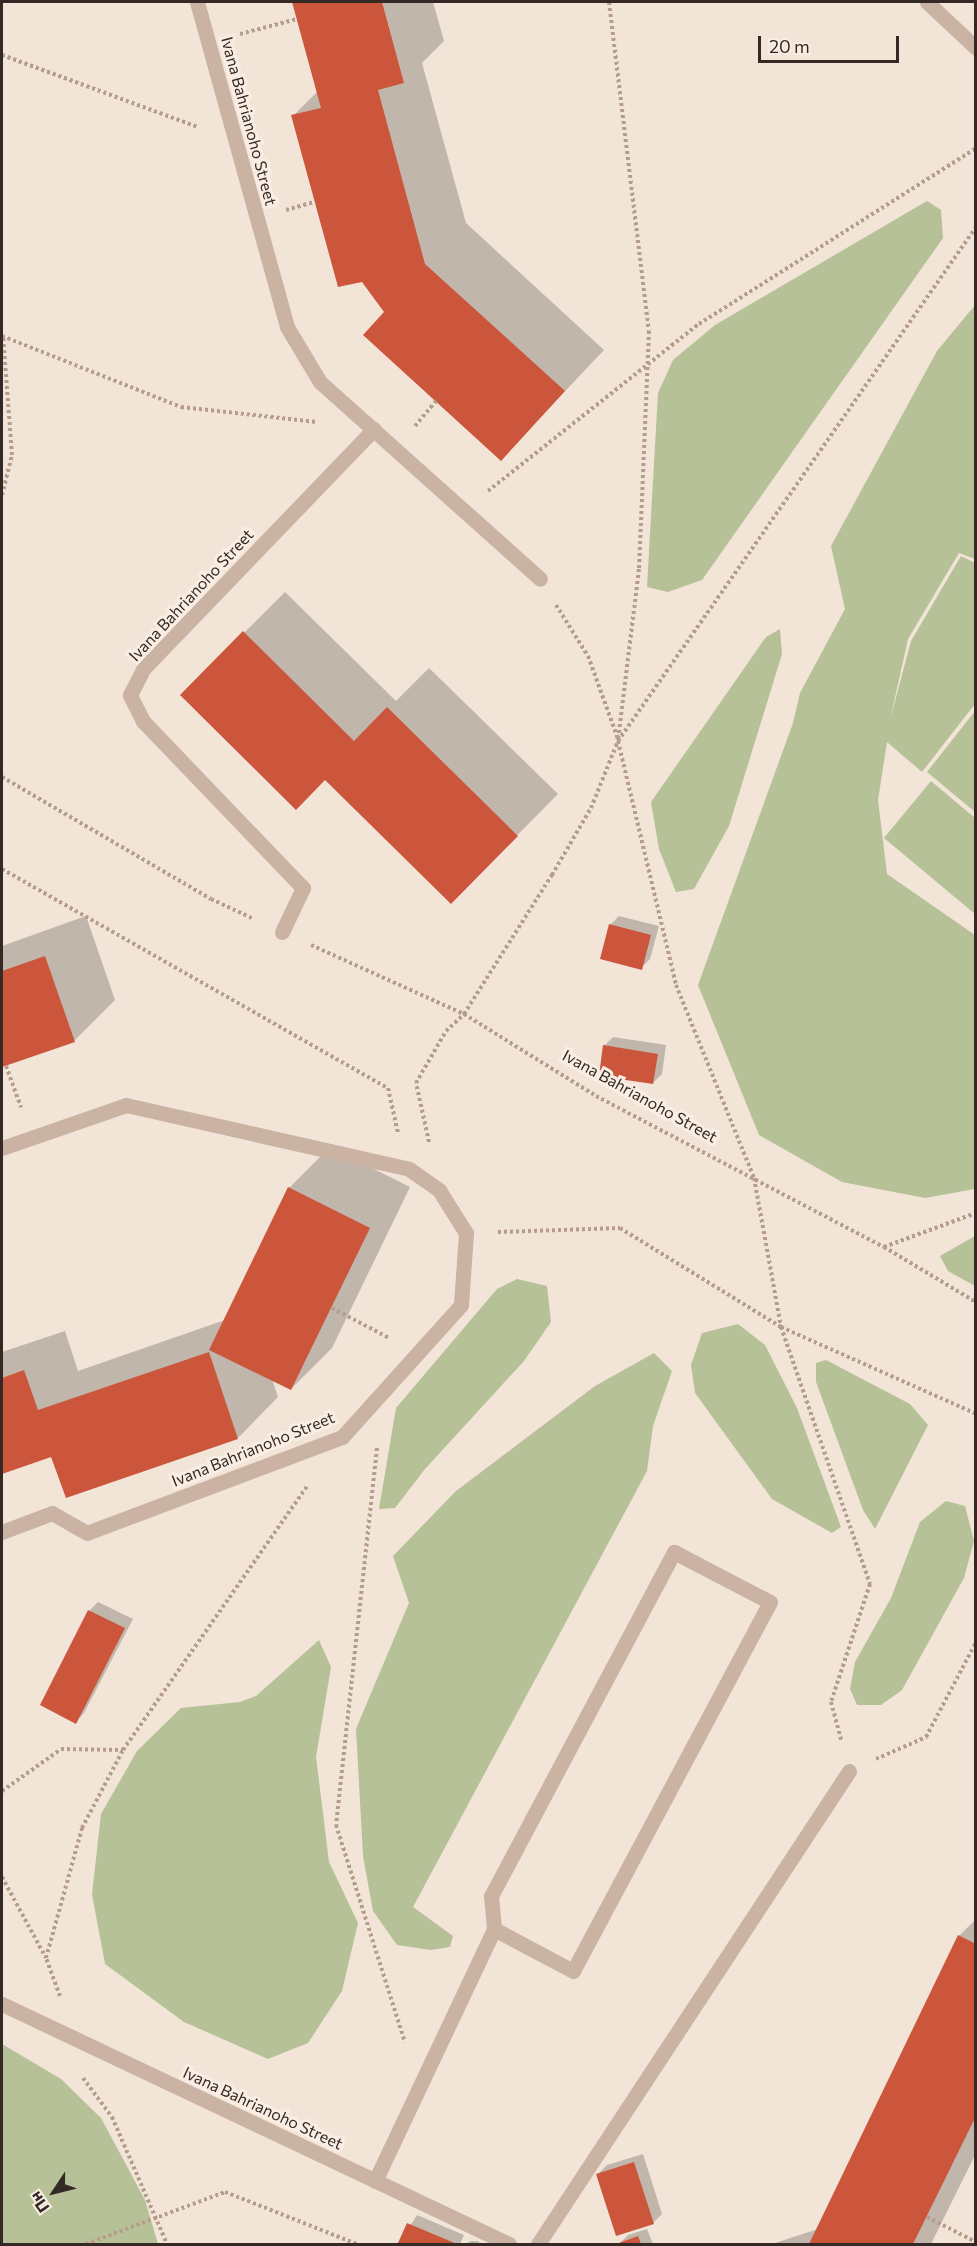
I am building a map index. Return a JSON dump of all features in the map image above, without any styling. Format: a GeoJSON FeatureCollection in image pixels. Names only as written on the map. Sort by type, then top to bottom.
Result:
{"type":"FeatureCollection","features":[{"type":"Feature","properties":{"kind":"street","name":"Ivana Bahrianoho Street"},"geometry":{"type":"LineString","coordinates":[[197,2],[287,327],[320,382],[540,579]]}},
{"type":"Feature","properties":{"kind":"street"},"geometry":{"type":"LineString","coordinates":[[927,2],[975,48]]}},
{"type":"Feature","properties":{"kind":"street","name":"Ivana Bahrianoho Street"},"geometry":{"type":"LineString","coordinates":[[282,932],[303,888],[143,721],[130,694],[143,669],[374,429]]}},
{"type":"Feature","properties":{"kind":"street"},"geometry":{"type":"LineString","coordinates":[[2,1148],[126,1105],[406,1169],[439,1190],[466,1233]]}},
{"type":"Feature","properties":{"kind":"street","name":"Ivana Bahrianoho Street"},"geometry":{"type":"LineString","coordinates":[[2,1532],[52,1513],[87,1533],[342,1437],[382,1396],[461,1305],[466,1233]]}},
{"type":"Feature","properties":{"kind":"street"},"geometry":{"type":"LineString","coordinates":[[375,2181],[494,1929],[492,1896],[674,1551],[770,1602],[573,1971],[494,1929]]}},
{"type":"Feature","properties":{"kind":"street"},"geometry":{"type":"LineString","coordinates":[[538,2244],[849,1771]]}},
{"type":"Feature","properties":{"kind":"street","name":"Ivana Bahrianoho Street"},"geometry":{"type":"LineString","coordinates":[[2,2004],[509,2244]]}},
{"type":"Feature","properties":{"kind":"path"},"geometry":{"type":"LineString","coordinates":[[609,2],[649,331],[639,569],[618,741]]}},
{"type":"Feature","properties":{"kind":"path"},"geometry":{"type":"LineString","coordinates":[[209,43],[297,19]]}},
{"type":"Feature","properties":{"kind":"path"},"geometry":{"type":"LineString","coordinates":[[2,55],[236,141]]}},
{"type":"Feature","properties":{"kind":"path"},"geometry":{"type":"LineString","coordinates":[[464,510],[699,324],[975,148]]}},
{"type":"Feature","properties":{"kind":"path"},"geometry":{"type":"LineString","coordinates":[[439,1190],[416,1083],[446,1031],[464,1014],[591,808],[618,741],[975,228]]}},
{"type":"Feature","properties":{"kind":"path"},"geometry":{"type":"LineString","coordinates":[[2,495],[12,455],[2,335],[182,406],[374,429]]}},
{"type":"Feature","properties":{"kind":"path"},"geometry":{"type":"LineString","coordinates":[[540,579],[588,656],[618,741],[676,985],[754,1178],[781,1327],[870,1584],[831,1702],[849,1771],[926,1737],[975,1642]]}},
{"type":"Feature","properties":{"kind":"path","name":"Ivana Bahrianoho Street"},"geometry":{"type":"LineString","coordinates":[[2,777],[211,899],[464,1014],[596,1096],[884,1247],[975,1302]]}},
{"type":"Feature","properties":{"kind":"path"},"geometry":{"type":"LineString","coordinates":[[2,869],[388,1088],[406,1169]]}},
{"type":"Feature","properties":{"kind":"path"},"geometry":{"type":"LineString","coordinates":[[6,1066],[32,1137]]}},
{"type":"Feature","properties":{"kind":"path"},"geometry":{"type":"LineString","coordinates":[[884,1247],[975,1213]]}},
{"type":"Feature","properties":{"kind":"path"},"geometry":{"type":"LineString","coordinates":[[466,1233],[620,1228],[781,1327],[975,1414]]}},
{"type":"Feature","properties":{"kind":"path"},"geometry":{"type":"LineString","coordinates":[[332,1308],[419,1354]]}},
{"type":"Feature","properties":{"kind":"path"},"geometry":{"type":"LineString","coordinates":[[382,1396],[336,1825],[419,2089]]}},
{"type":"Feature","properties":{"kind":"path"},"geometry":{"type":"LineString","coordinates":[[46,1959],[82,1828],[123,1750],[342,1437]]}},
{"type":"Feature","properties":{"kind":"path"},"geometry":{"type":"LineString","coordinates":[[2,1791],[61,1749],[123,1750]]}},
{"type":"Feature","properties":{"kind":"path"},"geometry":{"type":"LineString","coordinates":[[2,1877],[46,1959],[76,2039],[84,2084],[112,2117],[167,2244]]}},
{"type":"Feature","properties":{"kind":"path"},"geometry":{"type":"LineString","coordinates":[[86,2244],[158,2219],[225,2192],[357,2244]]}},
{"type":"Feature","properties":{"kind":"path"},"geometry":{"type":"LineString","coordinates":[[927,2217],[975,2242]]}},
{"type":"Feature","properties":{"kind":"green space"},"geometry":{"type":"Polygon","coordinates":[[[927,201],[941,210],[943,238],[702,580],[668,592],[647,587],[658,393],[673,360],[715,325],[927,201]]]}},
{"type":"Feature","properties":{"kind":"green space"},"geometry":{"type":"Polygon","coordinates":[[[975,305],[975,559],[959,553],[908,639],[890,720],[911,641],[961,556],[975,563],[975,704],[922,772],[887,742],[878,800],[887,874],[975,935],[975,1189],[925,1198],[842,1182],[759,1135],[698,985],[793,723],[800,693],[845,609],[831,546],[937,351],[975,305]]]}},
{"type":"Feature","properties":{"kind":"green space"},"geometry":{"type":"Polygon","coordinates":[[[780,629],[782,654],[729,826],[694,889],[676,892],[659,849],[651,802],[766,637],[780,629]]]}},
{"type":"Feature","properties":{"kind":"green space"},"geometry":{"type":"Polygon","coordinates":[[[975,711],[975,812],[927,772],[975,711]]]}},
{"type":"Feature","properties":{"kind":"green space"},"geometry":{"type":"Polygon","coordinates":[[[931,781],[975,818],[975,914],[884,838],[931,781]]]}},
{"type":"Feature","properties":{"kind":"green space"},"geometry":{"type":"Polygon","coordinates":[[[975,1236],[975,1286],[948,1271],[940,1256],[975,1236]]]}},
{"type":"Feature","properties":{"kind":"green space"},"geometry":{"type":"Polygon","coordinates":[[[517,1279],[547,1286],[551,1322],[524,1361],[425,1469],[395,1508],[379,1509],[396,1408],[497,1289],[517,1279]]]}},
{"type":"Feature","properties":{"kind":"green space"},"geometry":{"type":"Polygon","coordinates":[[[738,1324],[765,1345],[797,1408],[841,1527],[832,1533],[772,1499],[695,1393],[691,1365],[702,1333],[738,1324]]]}},
{"type":"Feature","properties":{"kind":"green space"},"geometry":{"type":"Polygon","coordinates":[[[654,1353],[672,1371],[653,1426],[647,1471],[413,1907],[453,1936],[450,1947],[431,1950],[397,1945],[373,1911],[363,1856],[356,1729],[409,1603],[393,1556],[456,1491],[595,1386],[654,1353]]]}},
{"type":"Feature","properties":{"kind":"green space"},"geometry":{"type":"Polygon","coordinates":[[[826,1360],[910,1404],[928,1425],[875,1529],[863,1510],[816,1382],[816,1363],[826,1360]]]}},
{"type":"Feature","properties":{"kind":"green space"},"geometry":{"type":"Polygon","coordinates":[[[946,1501],[965,1506],[974,1541],[964,1578],[902,1690],[881,1705],[857,1705],[850,1689],[855,1662],[891,1598],[920,1522],[946,1501]]]}},
{"type":"Feature","properties":{"kind":"green space"},"geometry":{"type":"Polygon","coordinates":[[[319,1640],[331,1667],[316,1757],[329,1862],[358,1923],[342,1991],[308,2043],[268,2059],[184,2022],[105,1964],[92,1894],[101,1814],[137,1751],[181,1708],[240,1702],[256,1696],[319,1640]]]}},
{"type":"Feature","properties":{"kind":"green space"},"geometry":{"type":"Polygon","coordinates":[[[2,2044],[61,2079],[101,2118],[145,2200],[158,2244],[2,2244],[2,2044]]]}},
{"type":"Feature","properties":{"kind":"building"},"geometry":{"type":"Polygon","coordinates":[[[292,2],[382,2],[404,83],[378,90],[425,264],[565,391],[501,461],[363,335],[384,312],[362,282],[338,287],[291,115],[321,108],[292,2]]]}},
{"type":"Feature","properties":{"kind":"building"},"geometry":{"type":"Polygon","coordinates":[[[243,631],[354,741],[387,707],[518,836],[451,904],[325,780],[296,810],[180,695],[243,631]]]}},
{"type":"Feature","properties":{"kind":"building"},"geometry":{"type":"Polygon","coordinates":[[[609,924],[651,935],[642,970],[600,959],[609,924]]]}},
{"type":"Feature","properties":{"kind":"building"},"geometry":{"type":"Polygon","coordinates":[[[45,956],[75,1042],[2,1067],[2,971],[45,956]]]}},
{"type":"Feature","properties":{"kind":"building"},"geometry":{"type":"Polygon","coordinates":[[[603,1045],[658,1054],[653,1084],[599,1076],[603,1045]]]}},
{"type":"Feature","properties":{"kind":"building"},"geometry":{"type":"Polygon","coordinates":[[[288,1187],[370,1228],[291,1390],[209,1350],[288,1187]]]}},
{"type":"Feature","properties":{"kind":"building"},"geometry":{"type":"Polygon","coordinates":[[[209,1352],[238,1439],[66,1498],[51,1457],[2,1474],[2,1378],[24,1370],[38,1410],[209,1352]]]}},
{"type":"Feature","properties":{"kind":"building"},"geometry":{"type":"Polygon","coordinates":[[[88,1610],[125,1628],[76,1724],[40,1705],[88,1610]]]}},
{"type":"Feature","properties":{"kind":"building"},"geometry":{"type":"Polygon","coordinates":[[[958,1935],[976,1944],[976,2116],[913,2244],[809,2244],[958,1935]]]}},
{"type":"Feature","properties":{"kind":"building"},"geometry":{"type":"Polygon","coordinates":[[[634,2162],[654,2224],[616,2236],[596,2174],[634,2162]]]}},
{"type":"Feature","properties":{"kind":"building"},"geometry":{"type":"Polygon","coordinates":[[[407,2223],[457,2244],[398,2243],[407,2223]]]}},
{"type":"Feature","properties":{"kind":"building"},"geometry":{"type":"Polygon","coordinates":[[[638,2236],[641,2244],[616,2244],[638,2236]]]}}]}
